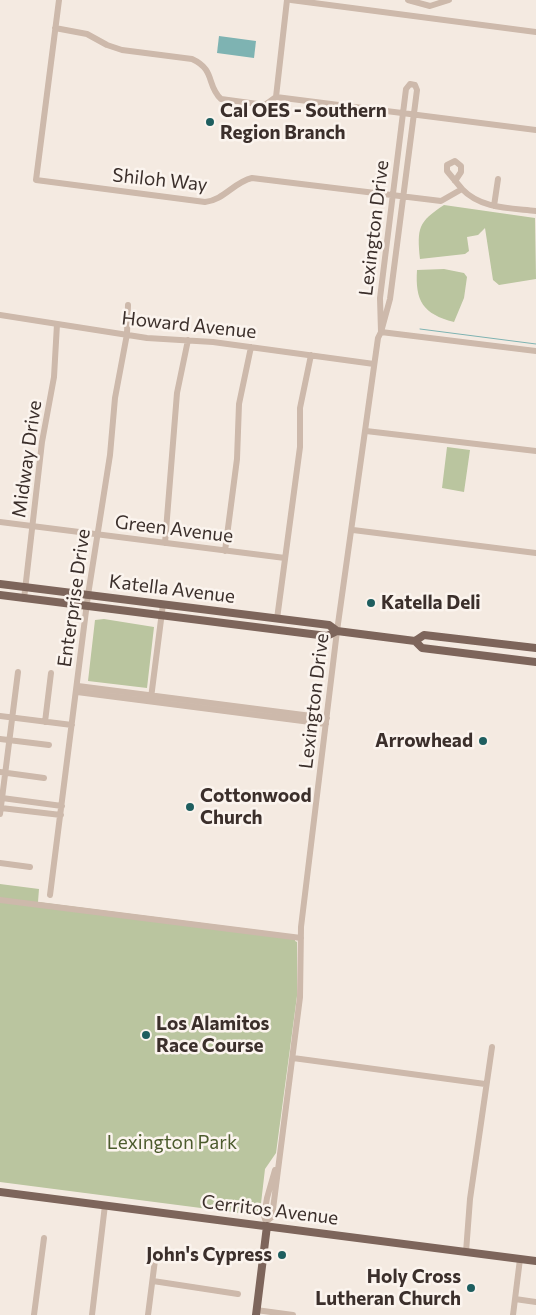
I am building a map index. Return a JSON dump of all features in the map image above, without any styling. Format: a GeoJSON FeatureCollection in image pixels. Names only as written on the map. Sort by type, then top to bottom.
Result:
{"type":"FeatureCollection","features":[{"type":"Feature","properties":{"kind":"main road","name":"Katella Avenue"},"geometry":{"type":"LineString","coordinates":[[0,584],[329,625],[337,631],[415,641],[424,636],[536,648]]}},
{"type":"Feature","properties":{"kind":"main road","name":"Katella Avenue"},"geometry":{"type":"LineString","coordinates":[[0,596],[327,636],[337,631]]}},
{"type":"Feature","properties":{"kind":"main road","name":"Katella Avenue"},"geometry":{"type":"LineString","coordinates":[[415,641],[422,648],[536,662]]}},
{"type":"Feature","properties":{"kind":"main road","name":"Cerritos Avenue"},"geometry":{"type":"LineString","coordinates":[[0,1192],[267,1224],[536,1261]]}},
{"type":"Feature","properties":{"kind":"main road"},"geometry":{"type":"LineString","coordinates":[[256,1313],[267,1224]]}},
{"type":"Feature","properties":{"kind":"street","name":"Shiloh Way"},"geometry":{"type":"LineString","coordinates":[[59,0],[36,180],[205,202],[221,198],[246,179],[252,178],[441,201],[462,189]]}},
{"type":"Feature","properties":{"kind":"street"},"geometry":{"type":"LineString","coordinates":[[276,97],[287,0]]}},
{"type":"Feature","properties":{"kind":"street"},"geometry":{"type":"LineString","coordinates":[[291,0],[536,32]]}},
{"type":"Feature","properties":{"kind":"street"},"geometry":{"type":"LineString","coordinates":[[408,0],[430,6],[449,0]]}},
{"type":"Feature","properties":{"kind":"street"},"geometry":{"type":"LineString","coordinates":[[420,16],[421,4]]}},
{"type":"Feature","properties":{"kind":"street"},"geometry":{"type":"LineString","coordinates":[[55,28],[87,34],[107,45],[122,50],[192,59],[202,64],[208,70],[216,94],[221,99],[265,105],[276,97],[536,130]]}},
{"type":"Feature","properties":{"kind":"street","name":"Lexington Drive"},"geometry":{"type":"LineString","coordinates":[[267,1224],[272,1217],[293,1058],[300,997],[301,938],[337,631],[353,530],[374,364],[380,332],[390,299],[414,115],[417,90],[414,85],[410,84],[406,89],[380,298],[380,332]]}},
{"type":"Feature","properties":{"kind":"street"},"geometry":{"type":"LineString","coordinates":[[494,206],[498,179]]}},
{"type":"Feature","properties":{"kind":"street"},"geometry":{"type":"LineString","coordinates":[[455,181],[470,198],[494,206],[536,211]]}},
{"type":"Feature","properties":{"kind":"street","name":"Enterprise Drive"},"geometry":{"type":"LineString","coordinates":[[50,894],[88,595],[127,334],[128,305]]}},
{"type":"Feature","properties":{"kind":"street","name":"Howard Avenue"},"geometry":{"type":"LineString","coordinates":[[0,315],[127,334],[251,347],[374,364]]}},
{"type":"Feature","properties":{"kind":"street","name":"Midway Drive"},"geometry":{"type":"LineString","coordinates":[[24,598],[42,442],[54,377],[57,324]]}},
{"type":"Feature","properties":{"kind":"street"},"geometry":{"type":"LineString","coordinates":[[380,332],[536,351]]}},
{"type":"Feature","properties":{"kind":"street"},"geometry":{"type":"LineString","coordinates":[[165,543],[177,393],[188,340]]}},
{"type":"Feature","properties":{"kind":"street"},"geometry":{"type":"LineString","coordinates":[[225,551],[237,459],[239,404],[251,347]]}},
{"type":"Feature","properties":{"kind":"street"},"geometry":{"type":"LineString","coordinates":[[277,619],[300,447],[300,408],[311,355]]}},
{"type":"Feature","properties":{"kind":"street"},"geometry":{"type":"LineString","coordinates":[[366,431],[536,451]]}},
{"type":"Feature","properties":{"kind":"street","name":"Green Avenue"},"geometry":{"type":"LineString","coordinates":[[0,522],[285,558]]}},
{"type":"Feature","properties":{"kind":"street"},"geometry":{"type":"LineString","coordinates":[[353,530],[536,553]]}},
{"type":"Feature","properties":{"kind":"street"},"geometry":{"type":"LineString","coordinates":[[150,698],[163,604]]}},
{"type":"Feature","properties":{"kind":"street"},"geometry":{"type":"LineString","coordinates":[[18,672],[3,772],[0,811],[61,815]]}},
{"type":"Feature","properties":{"kind":"street"},"geometry":{"type":"LineString","coordinates":[[45,722],[51,673]]}},
{"type":"Feature","properties":{"kind":"street"},"geometry":{"type":"LineString","coordinates":[[77,689],[327,721]]}},
{"type":"Feature","properties":{"kind":"street"},"geometry":{"type":"LineString","coordinates":[[0,716],[72,725]]}},
{"type":"Feature","properties":{"kind":"street"},"geometry":{"type":"LineString","coordinates":[[0,739],[49,745]]}},
{"type":"Feature","properties":{"kind":"street"},"geometry":{"type":"LineString","coordinates":[[3,772],[44,778]]}},
{"type":"Feature","properties":{"kind":"street"},"geometry":{"type":"LineString","coordinates":[[2,798],[62,806]]}},
{"type":"Feature","properties":{"kind":"street"},"geometry":{"type":"LineString","coordinates":[[0,863],[30,867]]}},
{"type":"Feature","properties":{"kind":"street"},"geometry":{"type":"LineString","coordinates":[[0,900],[301,938]]}},
{"type":"Feature","properties":{"kind":"street"},"geometry":{"type":"LineString","coordinates":[[466,1252],[485,1084],[492,1047]]}},
{"type":"Feature","properties":{"kind":"street"},"geometry":{"type":"LineString","coordinates":[[293,1058],[485,1084]]}},
{"type":"Feature","properties":{"kind":"street"},"geometry":{"type":"LineString","coordinates":[[92,1315],[105,1205]]}},
{"type":"Feature","properties":{"kind":"street"},"geometry":{"type":"LineString","coordinates":[[34,1315],[44,1238]]}},
{"type":"Feature","properties":{"kind":"street"},"geometry":{"type":"LineString","coordinates":[[148,1315],[156,1252]]}},
{"type":"Feature","properties":{"kind":"street"},"geometry":{"type":"LineString","coordinates":[[513,1315],[520,1259]]}},
{"type":"Feature","properties":{"kind":"street"},"geometry":{"type":"LineString","coordinates":[[153,1281],[238,1294]]}},
{"type":"Feature","properties":{"kind":"street"},"geometry":{"type":"LineString","coordinates":[[515,1299],[536,1302]]}},
{"type":"Feature","properties":{"kind":"street"},"geometry":{"type":"LineString","coordinates":[[256,1313],[293,1315]]}},
{"type":"Feature","properties":{"kind":"green space"},"geometry":{"type":"Polygon","coordinates":[[[444,205],[535,218],[536,279],[499,285],[493,280],[485,228],[478,235],[467,237],[469,251],[465,254],[420,259],[419,233],[421,227],[429,216],[444,205]]]}},
{"type":"Feature","properties":{"kind":"green space"},"geometry":{"type":"Polygon","coordinates":[[[444,269],[464,273],[467,277],[464,298],[454,322],[443,319],[428,310],[423,305],[418,290],[417,270],[444,269]]]}},
{"type":"Feature","properties":{"kind":"green space"},"geometry":{"type":"Polygon","coordinates":[[[447,447],[470,450],[464,492],[442,488],[447,447]]]}},
{"type":"Feature","properties":{"kind":"green space"},"geometry":{"type":"Polygon","coordinates":[[[104,619],[154,627],[147,688],[88,681],[95,620],[104,619]]]}},
{"type":"Feature","properties":{"kind":"green space","name":"Los Alamitos Race Course"},"geometry":{"type":"Polygon","coordinates":[[[0,884],[39,889],[38,902],[295,935],[295,941],[297,942],[297,996],[276,1153],[265,1169],[260,1212],[255,1215],[0,1182],[0,884]]]}},
{"type":"Feature","properties":{"kind":"water"},"geometry":{"type":"Polygon","coordinates":[[[219,36],[256,41],[254,58],[217,53],[219,36]]]}},
{"type":"Feature","properties":{"kind":"waterway"},"geometry":{"type":"LineString","coordinates":[[420,329],[536,344]]}},
{"type":"Feature","properties":{"kind":"place","name":"Cal OES - Southern Region Branch"},"geometry":{"type":"Point","coordinates":[210,122]}},
{"type":"Feature","properties":{"kind":"place","name":"Katella Deli"},"geometry":{"type":"Point","coordinates":[371,603]}},
{"type":"Feature","properties":{"kind":"place","name":"Arrowhead"},"geometry":{"type":"Point","coordinates":[483,741]}},
{"type":"Feature","properties":{"kind":"place","name":"Cottonwood Church"},"geometry":{"type":"Point","coordinates":[190,807]}},
{"type":"Feature","properties":{"kind":"place","name":"Los Alamitos Race Course"},"geometry":{"type":"Point","coordinates":[146,1035]}},
{"type":"Feature","properties":{"kind":"place","name":"John's Cypress"},"geometry":{"type":"Point","coordinates":[282,1255]}},
{"type":"Feature","properties":{"kind":"place","name":"Holy Cross Lutheran Church"},"geometry":{"type":"Point","coordinates":[471,1288]}},
{"type":"Feature","properties":{"kind":"park label","name":"Lexington Park"},"geometry":{"type":"Point","coordinates":[172,1143]}}]}
